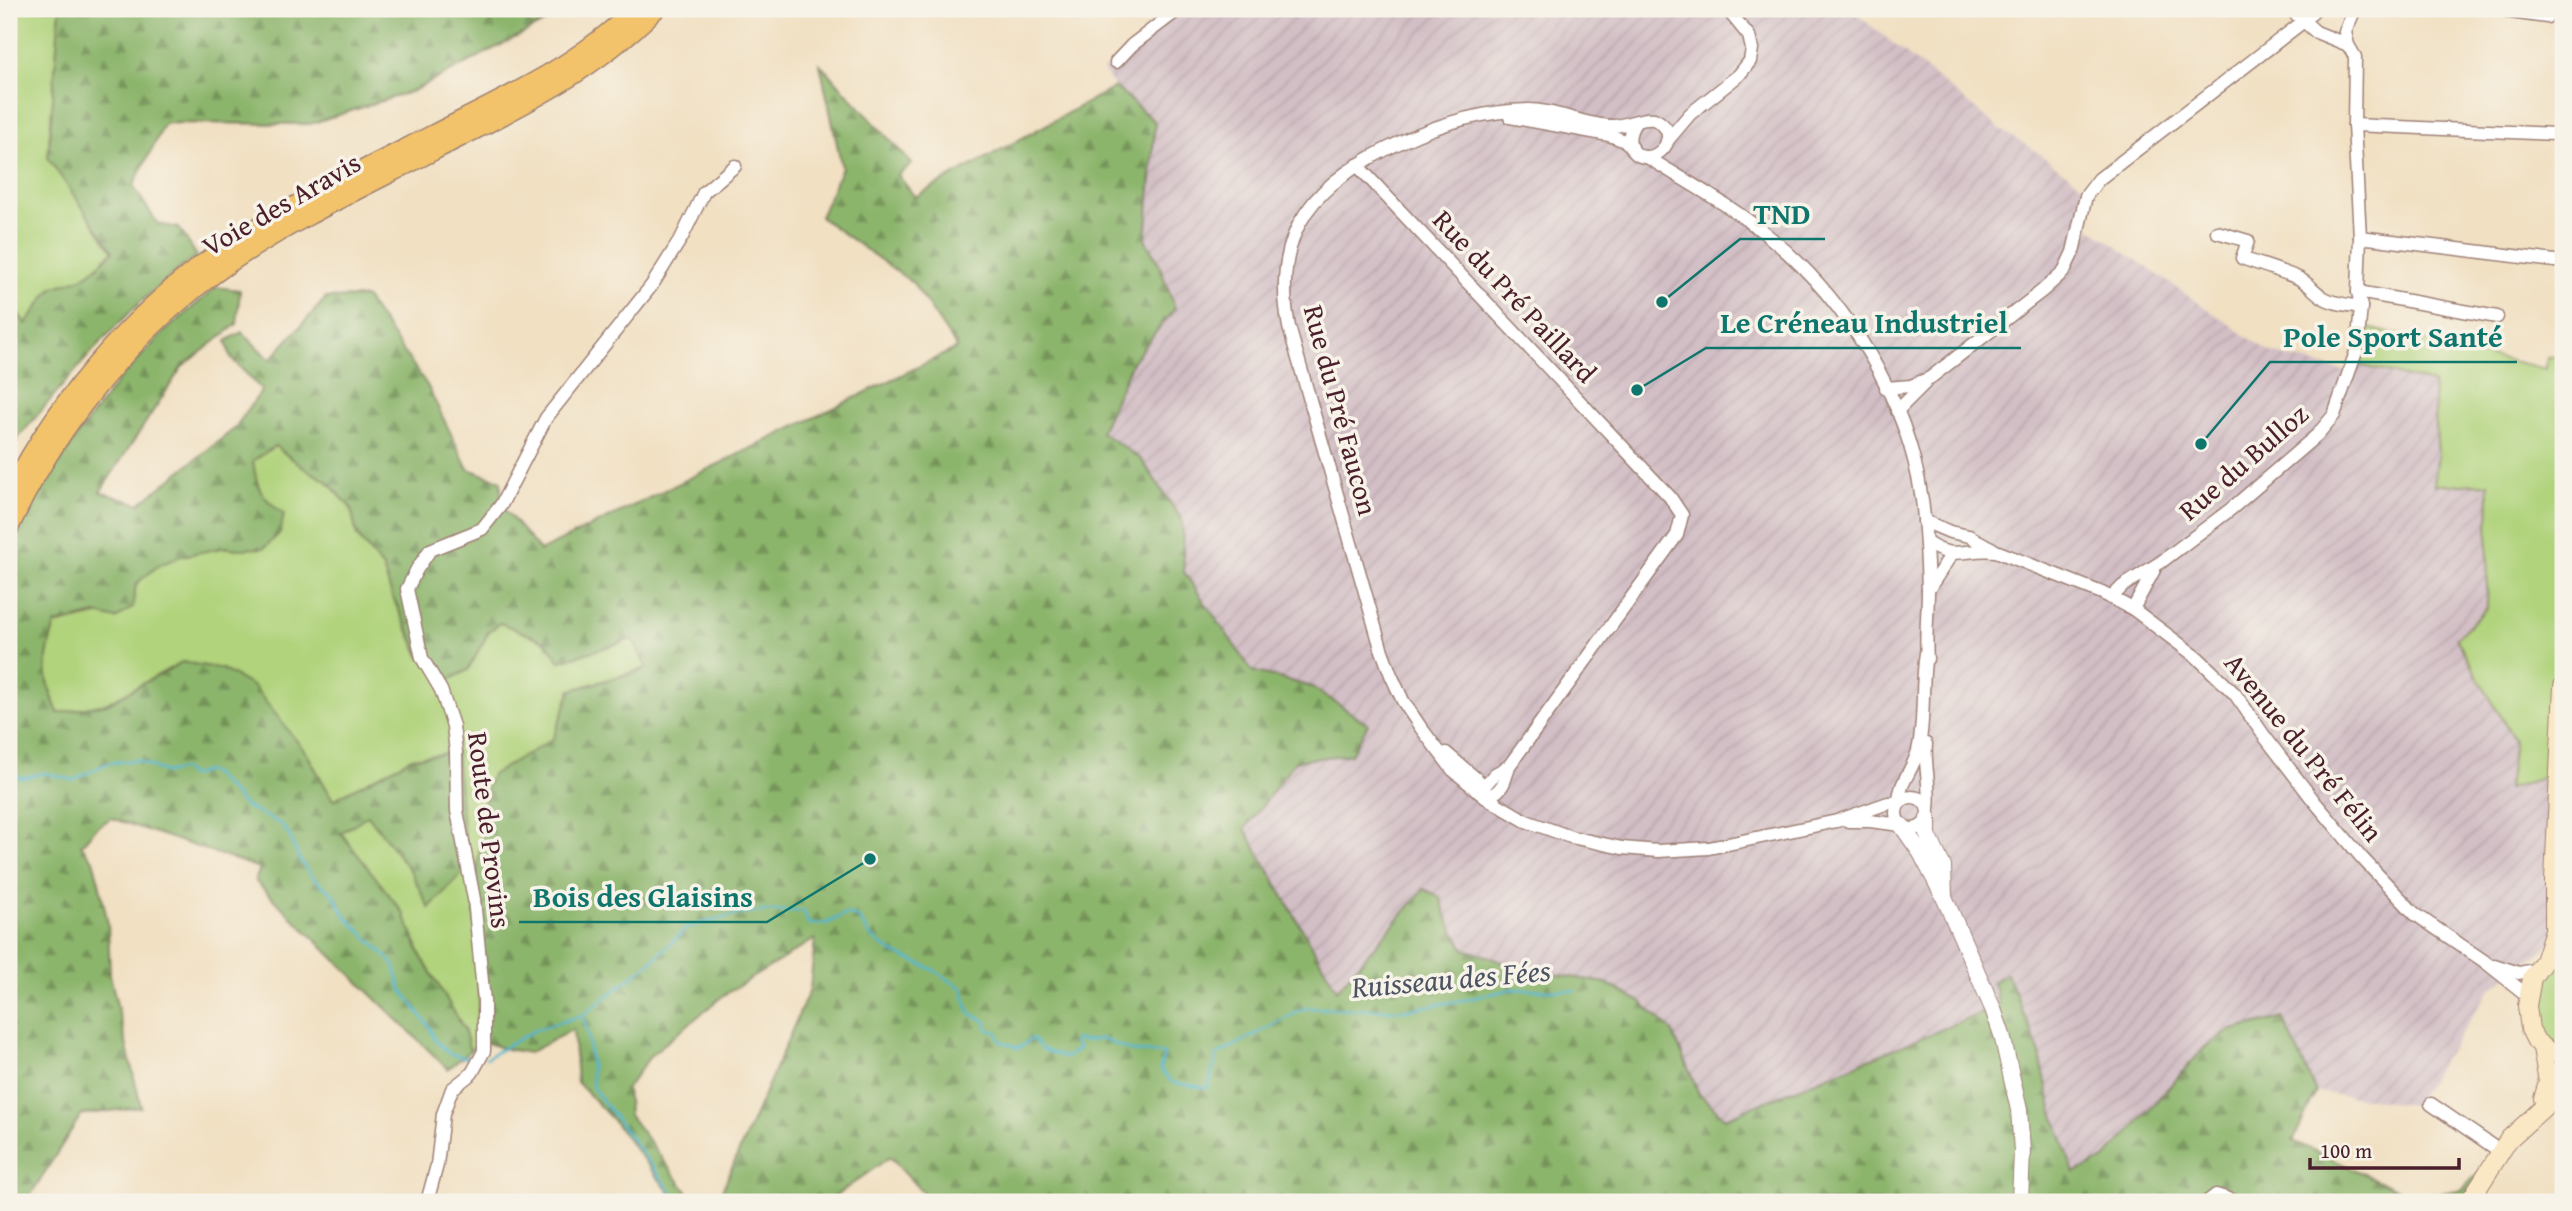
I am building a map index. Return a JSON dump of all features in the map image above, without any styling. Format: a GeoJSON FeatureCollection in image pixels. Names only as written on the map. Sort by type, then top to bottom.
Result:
{"type":"FeatureCollection","features":[{"type":"Feature","properties":{"kind":"highway","name":"Voie des Aravis"},"geometry":{"type":"LineString","coordinates":[[9,496],[49,428],[92,370],[122,337],[183,281],[244,236],[304,201],[551,73],[598,42],[635,9]]}},
{"type":"Feature","properties":{"kind":"highway","name":"Voie des Aravis"},"geometry":{"type":"LineString","coordinates":[[9,527],[44,460],[91,394],[149,330],[200,285],[283,229],[536,97],[583,69],[623,39],[655,9]]}},
{"type":"Feature","properties":{"kind":"main road"},"geometry":{"type":"LineString","coordinates":[[2535,1116],[2545,1096],[2548,1082],[2542,1048],[2530,1029],[2528,996],[2554,930],[2563,686]]}},
{"type":"Feature","properties":{"kind":"main road"},"geometry":{"type":"LineString","coordinates":[[2554,880],[2563,931]]}},
{"type":"Feature","properties":{"kind":"main road"},"geometry":{"type":"LineString","coordinates":[[2540,965],[2563,958]]}},
{"type":"Feature","properties":{"kind":"main road"},"geometry":{"type":"LineString","coordinates":[[2542,1048],[2563,1053]]}},
{"type":"Feature","properties":{"kind":"main road"},"geometry":{"type":"LineString","coordinates":[[2469,1202],[2509,1139],[2554,1098],[2563,1066]]}},
{"type":"Feature","properties":{"kind":"street"},"geometry":{"type":"LineString","coordinates":[[1116,62],[1132,45],[1179,9]]}},
{"type":"Feature","properties":{"kind":"street"},"geometry":{"type":"LineString","coordinates":[[1647,157],[1654,156],[1690,114],[1739,75],[1750,61],[1752,48],[1749,36],[1727,9]]}},
{"type":"Feature","properties":{"kind":"street"},"geometry":{"type":"LineString","coordinates":[[2290,9],[2316,32],[2348,45]]}},
{"type":"Feature","properties":{"kind":"street"},"geometry":{"type":"LineString","coordinates":[[1897,411],[1930,378],[2064,271],[2073,252],[2086,196],[2105,173],[2189,112],[2304,21],[2315,9]]}},
{"type":"Feature","properties":{"kind":"street","name":"Rue du Bulloz"},"geometry":{"type":"LineString","coordinates":[[2111,598],[2123,586],[2161,562],[2231,509],[2318,435],[2334,415],[2357,349],[2361,307],[2358,292],[2360,237],[2354,124],[2356,57],[2348,45],[2345,32],[2355,9]]}},
{"type":"Feature","properties":{"kind":"street"},"geometry":{"type":"LineString","coordinates":[[2511,12],[2547,17],[2549,9]]}},
{"type":"Feature","properties":{"kind":"street","name":"Rue du Pré Faucon"},"geometry":{"type":"LineString","coordinates":[[1635,123],[1611,126],[1531,110],[1446,123],[1406,139],[1334,180],[1320,193],[1298,227],[1287,263],[1287,312],[1381,649],[1403,701],[1434,745],[1488,792],[1550,829],[1609,846],[1679,851],[1709,848],[1837,821],[1888,803],[1899,803]]}},
{"type":"Feature","properties":{"kind":"street","name":"Rue du Pré Faucon"},"geometry":{"type":"LineString","coordinates":[[1499,114],[1609,135],[1632,147]]}},
{"type":"Feature","properties":{"kind":"street"},"geometry":{"type":"LineString","coordinates":[[1690,114],[1659,121],[1647,118],[1635,123],[1629,135],[1632,147],[1636,152],[1714,197],[1760,229],[1800,265],[1842,314],[1875,365],[1897,411],[1913,462],[1927,543],[1926,653],[1922,679],[1920,743],[1916,762],[1900,790],[1895,812],[1945,899],[1993,1009],[2019,1110],[2022,1152],[2020,1202]]}},
{"type":"Feature","properties":{"kind":"street"},"geometry":{"type":"LineString","coordinates":[[1659,121],[1666,130],[1666,144],[1674,174]]}},
{"type":"Feature","properties":{"kind":"street"},"geometry":{"type":"LineString","coordinates":[[2354,124],[2555,134]]}},
{"type":"Feature","properties":{"kind":"street","name":"Rue du Pré Paillard"},"geometry":{"type":"LineString","coordinates":[[1357,165],[1670,497],[1682,515],[1680,528],[1672,542],[1509,766],[1495,774],[1488,792]]}},
{"type":"Feature","properties":{"kind":"street","name":"Route de Provins"},"geometry":{"type":"LineString","coordinates":[[427,1202],[437,1165],[443,1114],[452,1089],[472,1073],[484,1051],[484,1001],[474,899],[457,811],[453,726],[441,690],[422,658],[407,589],[430,550],[482,529],[500,505],[546,418],[652,285],[682,237],[704,192],[735,166]]}},
{"type":"Feature","properties":{"kind":"street"},"geometry":{"type":"LineString","coordinates":[[2217,232],[2248,241],[2242,258],[2271,266],[2281,273],[2300,279],[2327,300],[2361,307]]}},
{"type":"Feature","properties":{"kind":"street"},"geometry":{"type":"LineString","coordinates":[[2360,237],[2563,262]]}},
{"type":"Feature","properties":{"kind":"street"},"geometry":{"type":"LineString","coordinates":[[2358,292],[2497,317]]}},
{"type":"Feature","properties":{"kind":"street"},"geometry":{"type":"LineString","coordinates":[[1886,388],[1911,386],[1930,378]]}},
{"type":"Feature","properties":{"kind":"street","name":"Avenue du Pré Félin"},"geometry":{"type":"LineString","coordinates":[[1924,521],[1950,533],[1969,536],[1986,543],[1996,551]]}},
{"type":"Feature","properties":{"kind":"street"},"geometry":{"type":"LineString","coordinates":[[1927,543],[1950,533]]}},
{"type":"Feature","properties":{"kind":"street"},"geometry":{"type":"LineString","coordinates":[[1927,543],[1939,552],[1951,555],[1928,590]]}},
{"type":"Feature","properties":{"kind":"street","name":"Avenue du Pré Félin"},"geometry":{"type":"LineString","coordinates":[[1951,555],[1981,549],[1996,551],[2111,598],[2133,609],[2199,657],[2235,694],[2264,737],[2314,801],[2362,858],[2415,914],[2484,961],[2528,996]]}},
{"type":"Feature","properties":{"kind":"street","name":"Rue du Bulloz"},"geometry":{"type":"LineString","coordinates":[[2133,609],[2145,583],[2161,562]]}},
{"type":"Feature","properties":{"kind":"street"},"geometry":{"type":"LineString","coordinates":[[1926,653],[1929,680],[1925,758],[1930,790],[1927,835],[1943,867],[1945,899]]}},
{"type":"Feature","properties":{"kind":"street"},"geometry":{"type":"LineString","coordinates":[[1899,803],[1907,797],[1917,797],[1924,801],[1928,814],[1919,828],[1902,826]]}},
{"type":"Feature","properties":{"kind":"street","name":"Rue du Pré Faucon"},"geometry":{"type":"LineString","coordinates":[[1837,821],[1879,821],[1902,826]]}},
{"type":"Feature","properties":{"kind":"street","name":"Avenue du Pré Félin"},"geometry":{"type":"LineString","coordinates":[[2484,961],[2519,973],[2540,965]]}},
{"type":"Feature","properties":{"kind":"street"},"geometry":{"type":"LineString","coordinates":[[2431,1104],[2501,1152]]}},
{"type":"Feature","properties":{"kind":"street"},"geometry":{"type":"LineString","coordinates":[[2207,1202],[2216,1195],[2238,1202]]}},
{"type":"Feature","properties":{"kind":"shaded area"},"geometry":{"type":"Polygon","coordinates":[[[1177,9],[1850,9],[2003,131],[2087,188],[2090,180],[2090,228],[2271,353],[2348,372],[2359,365],[2433,383],[2438,455],[2435,485],[2489,484],[2487,608],[2456,638],[2514,740],[2508,788],[2544,777],[2563,609],[2563,951],[2553,943],[2491,988],[2413,1105],[2316,1092],[2283,1018],[2205,1047],[2105,1160],[2074,1173],[2052,1109],[2039,1051],[2000,1006],[1725,1118],[1699,1094],[1672,1031],[1553,973],[1531,970],[1464,949],[1447,918],[1440,897],[1338,991],[1245,829],[1295,761],[1351,754],[1312,687],[1252,671],[1184,572],[1182,520],[1100,432],[1132,362],[1175,308],[1159,264],[1146,241],[1155,122],[1115,87],[1103,70],[1177,9]]]}},
{"type":"Feature","properties":{"kind":"green space"},"geometry":{"type":"Polygon","coordinates":[[[9,9],[60,9],[48,158],[113,251],[82,278],[52,288],[25,324],[9,302],[9,9]]]}},
{"type":"Feature","properties":{"kind":"green space"},"geometry":{"type":"Polygon","coordinates":[[[60,9],[570,9],[413,91],[310,124],[165,123],[133,186],[158,224],[179,228],[197,256],[146,297],[102,341],[18,438],[9,453],[9,302],[26,324],[52,288],[82,278],[113,251],[48,158],[60,9]]]}},
{"type":"Feature","properties":{"kind":"green space"},"geometry":{"type":"Polygon","coordinates":[[[820,64],[912,164],[898,175],[915,197],[1115,87],[1155,122],[1146,241],[1159,264],[1175,308],[1132,362],[1101,432],[1141,459],[1182,520],[1184,572],[1252,671],[1312,687],[1368,724],[1351,754],[1295,761],[1245,829],[1337,990],[1424,889],[1440,897],[1447,918],[1464,949],[1531,970],[1606,983],[1641,1002],[1672,1031],[1699,1094],[1725,1118],[1999,1006],[1993,982],[2007,973],[2039,1051],[2052,1109],[2074,1173],[2105,1159],[2205,1047],[2232,1030],[2283,1018],[2316,1092],[2293,1141],[2415,1198],[2463,1189],[2496,1154],[2462,1202],[2251,1202],[2213,1189],[2191,1196],[2187,1202],[931,1202],[890,1157],[827,1202],[717,1202],[810,989],[815,939],[724,995],[651,1055],[627,1088],[629,1115],[695,1202],[677,1202],[611,1118],[577,1082],[573,1029],[529,1053],[481,1041],[474,899],[486,791],[492,775],[553,739],[571,690],[647,669],[633,639],[560,661],[545,641],[500,623],[489,631],[468,670],[449,680],[422,658],[392,596],[383,568],[357,536],[351,508],[328,482],[275,446],[253,461],[261,492],[284,514],[280,533],[264,548],[226,547],[182,556],[159,565],[136,584],[133,607],[116,619],[96,614],[55,624],[48,648],[46,669],[53,700],[58,713],[106,704],[182,662],[222,669],[254,687],[307,754],[333,800],[412,758],[456,752],[467,868],[429,908],[411,872],[368,815],[341,833],[404,914],[421,956],[464,1029],[470,1051],[448,1069],[255,881],[260,868],[111,818],[95,829],[81,845],[93,860],[99,882],[108,924],[110,975],[141,1107],[81,1115],[26,1202],[9,1202],[9,556],[34,501],[83,427],[120,378],[164,332],[216,287],[240,290],[237,324],[182,367],[100,492],[139,504],[234,429],[262,390],[231,358],[226,341],[242,332],[270,360],[326,298],[365,297],[427,385],[468,469],[501,481],[501,505],[540,551],[957,348],[913,283],[820,217],[842,168],[820,64]]]}},
{"type":"Feature","properties":{"kind":"green space"},"geometry":{"type":"Polygon","coordinates":[[[2364,327],[2546,369],[2547,358],[2563,354],[2563,609],[2544,777],[2508,789],[2514,740],[2456,638],[2487,608],[2489,484],[2434,485],[2438,455],[2433,383],[2359,365],[2364,327]]]}},
{"type":"Feature","properties":{"kind":"green space"},"geometry":{"type":"Polygon","coordinates":[[[275,445],[304,468],[328,482],[351,508],[357,536],[383,568],[392,596],[421,658],[468,670],[489,631],[501,623],[545,641],[560,661],[633,639],[647,668],[571,690],[553,739],[492,775],[481,1041],[470,1051],[464,1029],[421,956],[404,914],[340,833],[368,815],[411,872],[430,908],[412,758],[333,800],[307,754],[254,688],[222,669],[182,662],[106,704],[58,714],[53,701],[46,670],[55,625],[132,607],[136,584],[165,562],[208,549],[238,549],[262,498],[253,461],[275,445]]]}},
{"type":"Feature","properties":{"kind":"green space"},"geometry":{"type":"Polygon","coordinates":[[[2563,964],[2563,1044],[2543,1039],[2536,1031],[2534,992],[2550,966],[2563,964]]]}},
{"type":"Feature","properties":{"kind":"waterway"},"geometry":{"type":"LineString","coordinates":[[9,773],[22,778],[45,773],[73,780],[108,763],[137,760],[167,773],[182,769],[191,776],[206,771],[214,775],[246,807],[281,824],[299,859],[312,877],[333,894],[347,918],[394,965],[401,989],[429,1026],[435,1040],[450,1054],[471,1059]]}},
{"type":"Feature","properties":{"kind":"waterway","name":"Ruisseau des Fées"},"geometry":{"type":"LineString","coordinates":[[486,1058],[535,1030],[583,1015],[652,961],[688,927],[734,915],[766,911],[804,911],[808,924],[825,924],[846,914],[859,918],[871,937],[892,952],[932,969],[963,989],[969,1013],[986,1021],[988,1030],[997,1032],[1000,1041],[1019,1048],[1032,1038],[1042,1049],[1066,1058],[1079,1048],[1074,1042],[1076,1039],[1102,1039],[1131,1051],[1164,1054],[1160,1069],[1173,1083],[1208,1088],[1217,1055],[1305,1008],[1405,1010],[1512,989],[1575,991]]}},
{"type":"Feature","properties":{"kind":"waterway"},"geometry":{"type":"LineString","coordinates":[[583,1015],[588,1036],[593,1088],[679,1202]]}},
{"type":"Feature","properties":{"kind":"place","name":"TND"},"geometry":{"type":"Point","coordinates":[1662,302]}},
{"type":"Feature","properties":{"kind":"place","name":"Le Créneau Industriel"},"geometry":{"type":"Point","coordinates":[1637,390]}},
{"type":"Feature","properties":{"kind":"place","name":"Pole Sport Santé"},"geometry":{"type":"Point","coordinates":[2201,444]}},
{"type":"Feature","properties":{"kind":"place","name":"Bois des Glaisins"},"geometry":{"type":"Point","coordinates":[870,859]}}]}
